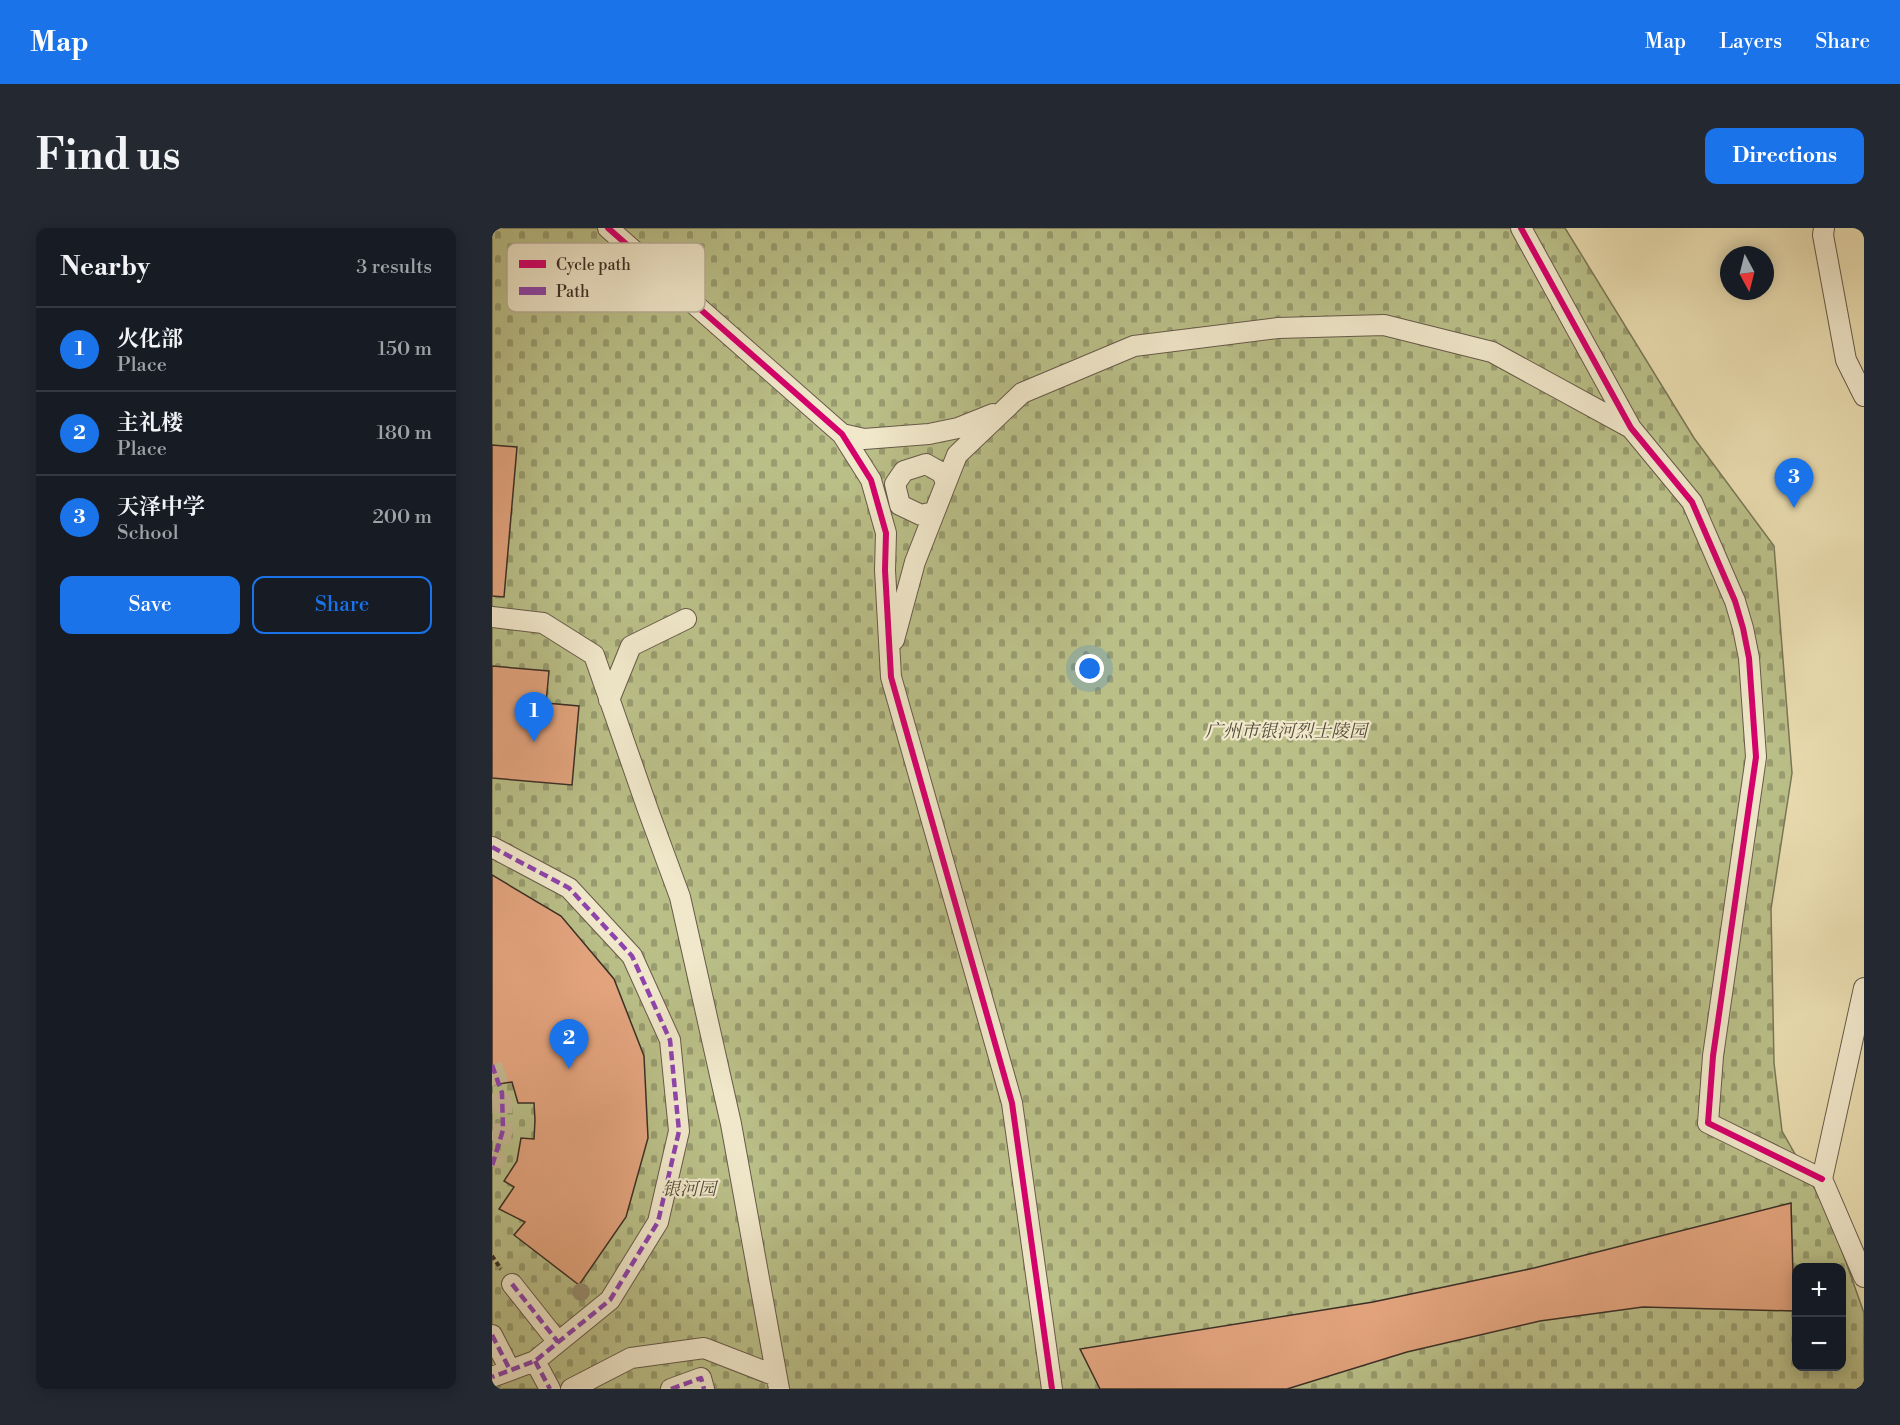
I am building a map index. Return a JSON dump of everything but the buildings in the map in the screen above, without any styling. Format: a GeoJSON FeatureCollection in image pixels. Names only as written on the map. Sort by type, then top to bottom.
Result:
{"type":"FeatureCollection","features":[{"type":"Feature","properties":{"kind":"street"},"geometry":{"type":"LineString","coordinates":[[608,228],[625,243]]}},
{"type":"Feature","properties":{"kind":"street"},"geometry":{"type":"LineString","coordinates":[[1521,228],[1631,428],[1692,502],[1735,601],[1749,658],[1756,757],[1713,1056],[1708,1123],[1822,1179]]}},
{"type":"Feature","properties":{"kind":"street"},"geometry":{"type":"LineString","coordinates":[[1824,228],[1823,235],[1846,360],[1864,396]]}},
{"type":"Feature","properties":{"kind":"street"},"geometry":{"type":"LineString","coordinates":[[703,312],[842,434],[872,480],[886,534],[885,570],[891,677],[1012,1103],[1052,1389]]}},
{"type":"Feature","properties":{"kind":"street"},"geometry":{"type":"LineString","coordinates":[[890,656],[915,562],[957,455],[1022,393],[1134,346],[1278,328],[1384,326],[1492,351],[1631,428]]}},
{"type":"Feature","properties":{"kind":"street"},"geometry":{"type":"LineString","coordinates":[[842,434],[864,439],[930,435],[958,429],[1006,408]]}},
{"type":"Feature","properties":{"kind":"street"},"geometry":{"type":"LineString","coordinates":[[872,480],[887,489],[904,471],[926,464],[942,473],[946,483]]}},
{"type":"Feature","properties":{"kind":"street"},"geometry":{"type":"LineString","coordinates":[[897,481],[895,484],[900,505]]}},
{"type":"Feature","properties":{"kind":"street"},"geometry":{"type":"LineString","coordinates":[[883,521],[892,508],[900,505],[921,514],[934,512]]}},
{"type":"Feature","properties":{"kind":"street"},"geometry":{"type":"LineString","coordinates":[[492,617],[543,623],[594,655],[680,897],[731,1124],[778,1383]]}},
{"type":"Feature","properties":{"kind":"street"},"geometry":{"type":"LineString","coordinates":[[609,700],[631,646],[686,620]]}},
{"type":"Feature","properties":{"kind":"street"},"geometry":{"type":"LineString","coordinates":[[492,847],[568,888],[632,956],[670,1040],[679,1131],[658,1222],[610,1300],[535,1361],[501,1373],[492,1335]]}},
{"type":"Feature","properties":{"kind":"street"},"geometry":{"type":"LineString","coordinates":[[1864,988],[1822,1179],[1864,1277]]}},
{"type":"Feature","properties":{"kind":"street"},"geometry":{"type":"LineString","coordinates":[[512,1284],[558,1342]]}},
{"type":"Feature","properties":{"kind":"street"},"geometry":{"type":"LineString","coordinates":[[571,1389],[631,1358],[704,1348],[778,1383]]}},
{"type":"Feature","properties":{"kind":"street"},"geometry":{"type":"LineString","coordinates":[[535,1361],[550,1389]]}},
{"type":"Feature","properties":{"kind":"street"},"geometry":{"type":"LineString","coordinates":[[671,1389],[701,1378],[704,1389]]}},
{"type":"Feature","properties":{"kind":"green space","name":"广州市银河烈士陵园"},"geometry":{"type":"Polygon","coordinates":[[[492,228],[1565,228],[1694,438],[1774,546],[1792,773],[1771,909],[1774,1063],[1782,1131],[1829,1214],[1864,1313],[1864,1389],[492,1389],[492,228]]]}},
{"type":"Feature","properties":{"kind":"tunnel"},"geometry":{"type":"LineString","coordinates":[[492,1065],[502,1093],[503,1130],[492,1166]]}},
{"type":"Feature","properties":{"kind":"marked path"},"geometry":{"type":"LineString","coordinates":[[492,847],[569,888],[632,956],[670,1040],[679,1131],[658,1222],[610,1300],[535,1361],[492,1377]]}},
{"type":"Feature","properties":{"kind":"marked path"},"geometry":{"type":"LineString","coordinates":[[492,1065],[502,1093],[503,1130],[492,1166]]}},
{"type":"Feature","properties":{"kind":"marked path"},"geometry":{"type":"LineString","coordinates":[[512,1284],[558,1342]]}},
{"type":"Feature","properties":{"kind":"marked path"},"geometry":{"type":"LineString","coordinates":[[492,1335],[510,1370]]}},
{"type":"Feature","properties":{"kind":"marked path"},"geometry":{"type":"LineString","coordinates":[[535,1361],[550,1389]]}},
{"type":"Feature","properties":{"kind":"marked path"},"geometry":{"type":"LineString","coordinates":[[671,1389],[701,1378],[704,1389]]}},
{"type":"Feature","properties":{"kind":"cycle path"},"geometry":{"type":"LineString","coordinates":[[608,228],[625,243]]}},
{"type":"Feature","properties":{"kind":"cycle path"},"geometry":{"type":"LineString","coordinates":[[1521,228],[1631,428],[1692,502],[1735,601],[1743,628],[1749,658],[1756,757],[1713,1056],[1708,1123],[1822,1179]]}},
{"type":"Feature","properties":{"kind":"cycle path"},"geometry":{"type":"LineString","coordinates":[[703,312],[842,434],[871,480],[886,533],[885,570],[891,677],[1012,1103],[1052,1389]]}},
{"type":"Feature","properties":{"kind":"place","name":"天泽中学"},"geometry":{"type":"Point","coordinates":[1794,508]}},
{"type":"Feature","properties":{"kind":"place","name":"火化部"},"geometry":{"type":"Point","coordinates":[534,742]}},
{"type":"Feature","properties":{"kind":"place","name":"主礼楼"},"geometry":{"type":"Point","coordinates":[569,1069]}},
{"type":"Feature","properties":{"kind":"park label","name":"银河园"},"geometry":{"type":"Point","coordinates":[689,1189]}}]}
